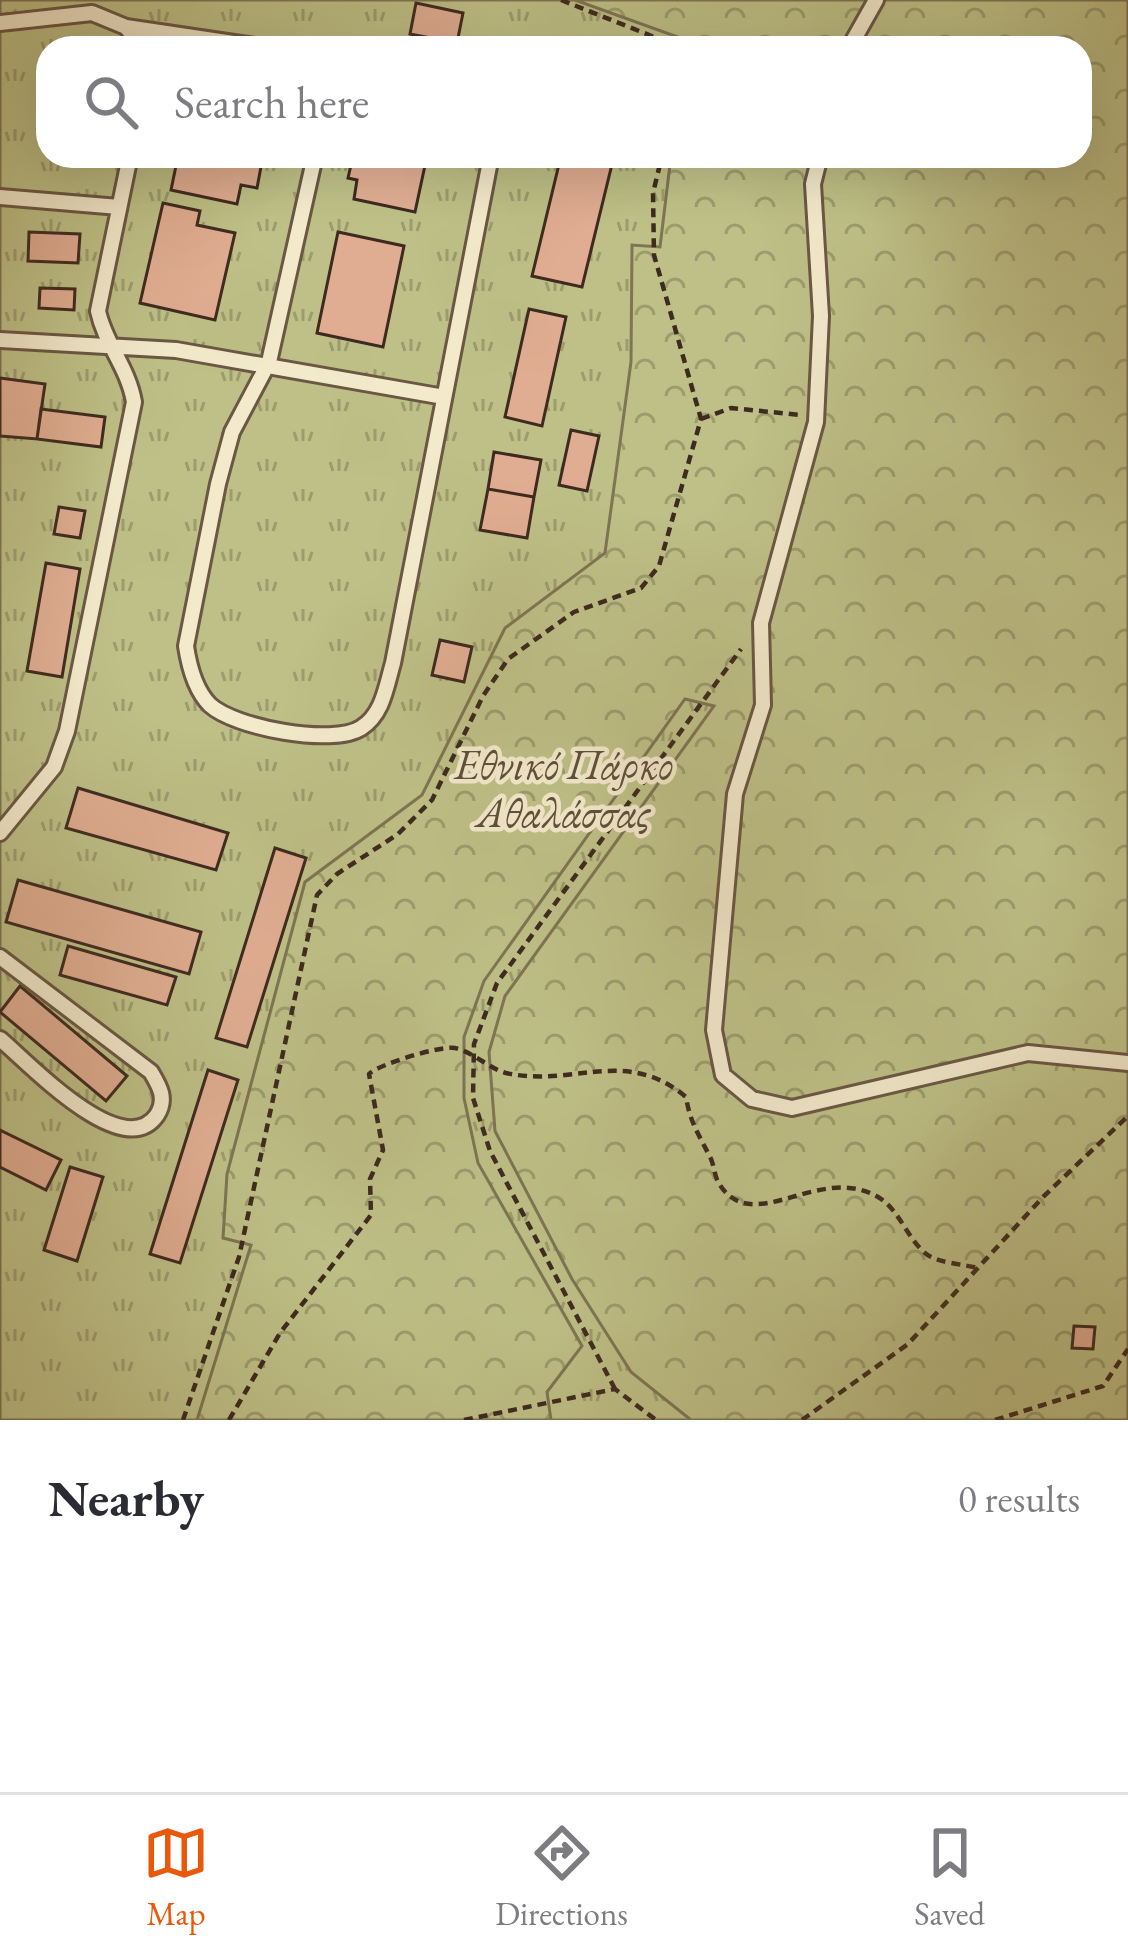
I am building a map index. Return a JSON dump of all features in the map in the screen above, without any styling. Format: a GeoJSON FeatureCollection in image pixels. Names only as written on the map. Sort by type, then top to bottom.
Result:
{"type":"FeatureCollection","features":[{"type":"Feature","properties":{"kind":"lane"},"geometry":{"type":"LineString","coordinates":[[856,36],[876,0]]}},
{"type":"Feature","properties":{"kind":"lane"},"geometry":{"type":"LineString","coordinates":[[0,23],[92,13],[126,27],[187,36]]}},
{"type":"Feature","properties":{"kind":"lane"},"geometry":{"type":"LineString","coordinates":[[126,27],[133,36]]}},
{"type":"Feature","properties":{"kind":"lane"},"geometry":{"type":"LineString","coordinates":[[0,833],[54,767],[67,731],[134,402],[129,370],[98,311],[127,168]]}},
{"type":"Feature","properties":{"kind":"lane"},"geometry":{"type":"LineString","coordinates":[[312,168],[268,362],[232,432],[186,646],[189,667],[211,705],[242,723],[346,736],[378,711],[393,663],[489,168]]}},
{"type":"Feature","properties":{"kind":"lane"},"geometry":{"type":"LineString","coordinates":[[817,168],[813,184],[821,316],[816,422],[761,623],[763,705],[735,794],[714,1030],[723,1076],[752,1099],[792,1108],[1028,1052],[1128,1063]]}},
{"type":"Feature","properties":{"kind":"lane"},"geometry":{"type":"LineString","coordinates":[[0,196],[119,207]]}},
{"type":"Feature","properties":{"kind":"lane"},"geometry":{"type":"LineString","coordinates":[[0,340],[114,345],[268,362],[444,397]]}},
{"type":"Feature","properties":{"kind":"lane"},"geometry":{"type":"LineString","coordinates":[[0,957],[151,1072],[162,1090],[161,1110],[148,1126],[126,1132],[103,1124],[0,1039]]}},
{"type":"Feature","properties":{"kind":"path"},"geometry":{"type":"LineString","coordinates":[[562,0],[652,36]]}},
{"type":"Feature","properties":{"kind":"path"},"geometry":{"type":"LineString","coordinates":[[183,1420],[239,1257],[295,1012],[298,962],[317,896],[338,874],[398,834],[432,800],[483,696],[508,659],[574,612],[641,589],[658,566],[701,418],[654,255],[652,193],[659,168]]}},
{"type":"Feature","properties":{"kind":"path"},"geometry":{"type":"LineString","coordinates":[[701,418],[731,408],[789,410],[816,422]]}},
{"type":"Feature","properties":{"kind":"path"},"geometry":{"type":"LineString","coordinates":[[656,1420],[615,1390],[490,1150],[473,1098],[473,1058],[497,983],[761,623]]}},
{"type":"Feature","properties":{"kind":"path"},"geometry":{"type":"LineString","coordinates":[[229,1420],[280,1333],[371,1215],[370,1179],[383,1150],[368,1074],[382,1063],[409,1062],[426,1051],[454,1048],[505,1072],[634,1068],[665,1079],[686,1097],[692,1131],[710,1156],[719,1184],[741,1203],[774,1205],[813,1188],[843,1184],[881,1198],[927,1255],[978,1268]]}},
{"type":"Feature","properties":{"kind":"path"},"geometry":{"type":"LineString","coordinates":[[802,1420],[908,1344],[1128,1116]]}},
{"type":"Feature","properties":{"kind":"path"},"geometry":{"type":"LineString","coordinates":[[995,1420],[1103,1386],[1128,1348]]}},
{"type":"Feature","properties":{"kind":"path"},"geometry":{"type":"LineString","coordinates":[[464,1420],[615,1390]]}},
{"type":"Feature","properties":{"kind":"green space","name":"Εθνικό Πάρκο Αθαλάσσας"},"geometry":{"type":"Polygon","coordinates":[[[0,0],[1128,0],[1128,1420],[0,1420],[0,0]]]}},
{"type":"Feature","properties":{"kind":"green space"},"geometry":{"type":"Polygon","coordinates":[[[575,0],[1128,0],[1128,1420],[691,1420],[631,1372],[572,1279],[495,1131],[489,1052],[505,996],[714,706],[685,699],[484,981],[464,1037],[464,1098],[478,1163],[582,1346],[547,1392],[551,1420],[197,1420],[251,1245],[223,1238],[227,1174],[305,882],[422,795],[505,628],[605,553],[631,362],[632,245],[660,247],[670,168],[1092,168],[1092,36],[675,36],[575,0]]]}},
{"type":"Feature","properties":{"kind":"building"},"geometry":{"type":"Polygon","coordinates":[[[416,3],[463,13],[458,36],[410,34],[416,3]]]}},
{"type":"Feature","properties":{"kind":"building"},"geometry":{"type":"Polygon","coordinates":[[[176,168],[261,168],[257,188],[241,185],[237,204],[171,190],[176,168]]]}},
{"type":"Feature","properties":{"kind":"building"},"geometry":{"type":"Polygon","coordinates":[[[350,168],[424,168],[415,212],[354,199],[357,180],[348,178],[350,168]]]}},
{"type":"Feature","properties":{"kind":"building"},"geometry":{"type":"Polygon","coordinates":[[[558,168],[611,168],[582,287],[532,276],[558,168]]]}},
{"type":"Feature","properties":{"kind":"building"},"geometry":{"type":"Polygon","coordinates":[[[163,203],[200,211],[197,225],[235,233],[215,320],[140,303],[163,203]]]}},
{"type":"Feature","properties":{"kind":"building"},"geometry":{"type":"Polygon","coordinates":[[[29,232],[80,234],[78,263],[28,261],[29,232]]]}},
{"type":"Feature","properties":{"kind":"building"},"geometry":{"type":"Polygon","coordinates":[[[338,232],[404,246],[383,347],[317,333],[338,232]]]}},
{"type":"Feature","properties":{"kind":"building"},"geometry":{"type":"Polygon","coordinates":[[[40,288],[75,289],[74,310],[39,308],[40,288]]]}},
{"type":"Feature","properties":{"kind":"building"},"geometry":{"type":"Polygon","coordinates":[[[529,309],[566,317],[542,426],[505,417],[529,309]]]}},
{"type":"Feature","properties":{"kind":"building"},"geometry":{"type":"Polygon","coordinates":[[[0,378],[45,384],[37,439],[0,436],[0,378]]]}},
{"type":"Feature","properties":{"kind":"building"},"geometry":{"type":"Polygon","coordinates":[[[41,409],[105,417],[101,447],[37,439],[41,409]]]}},
{"type":"Feature","properties":{"kind":"building"},"geometry":{"type":"Polygon","coordinates":[[[571,430],[599,436],[587,491],[559,485],[571,430]]]}},
{"type":"Feature","properties":{"kind":"building"},"geometry":{"type":"Polygon","coordinates":[[[494,452],[541,460],[534,497],[488,489],[494,452]]]}},
{"type":"Feature","properties":{"kind":"building"},"geometry":{"type":"Polygon","coordinates":[[[488,489],[534,497],[527,538],[480,530],[488,489]]]}},
{"type":"Feature","properties":{"kind":"building"},"geometry":{"type":"Polygon","coordinates":[[[59,507],[85,511],[80,538],[54,534],[59,507]]]}},
{"type":"Feature","properties":{"kind":"building"},"geometry":{"type":"Polygon","coordinates":[[[46,563],[80,569],[62,677],[27,671],[46,563]]]}},
{"type":"Feature","properties":{"kind":"building"},"geometry":{"type":"Polygon","coordinates":[[[440,640],[472,647],[464,682],[432,675],[440,640]]]}},
{"type":"Feature","properties":{"kind":"building"},"geometry":{"type":"Polygon","coordinates":[[[78,788],[228,833],[216,870],[66,828],[78,788]]]}},
{"type":"Feature","properties":{"kind":"building"},"geometry":{"type":"Polygon","coordinates":[[[275,848],[306,858],[247,1047],[216,1038],[275,848]]]}},
{"type":"Feature","properties":{"kind":"building"},"geometry":{"type":"Polygon","coordinates":[[[18,880],[201,932],[189,974],[6,922],[18,880]]]}},
{"type":"Feature","properties":{"kind":"building"},"geometry":{"type":"Polygon","coordinates":[[[68,946],[176,977],[167,1005],[60,975],[68,946]]]}},
{"type":"Feature","properties":{"kind":"building"},"geometry":{"type":"Polygon","coordinates":[[[20,986],[127,1076],[106,1101],[0,1012],[20,986]]]}},
{"type":"Feature","properties":{"kind":"building"},"geometry":{"type":"Polygon","coordinates":[[[208,1070],[238,1080],[180,1263],[150,1254],[208,1070]]]}},
{"type":"Feature","properties":{"kind":"building"},"geometry":{"type":"Polygon","coordinates":[[[0,1130],[61,1160],[46,1190],[0,1167],[0,1130]]]}},
{"type":"Feature","properties":{"kind":"building"},"geometry":{"type":"Polygon","coordinates":[[[70,1167],[103,1177],[77,1261],[44,1250],[70,1167]]]}},
{"type":"Feature","properties":{"kind":"building"},"geometry":{"type":"Polygon","coordinates":[[[1074,1326],[1095,1327],[1093,1349],[1072,1348],[1074,1326]]]}}]}
